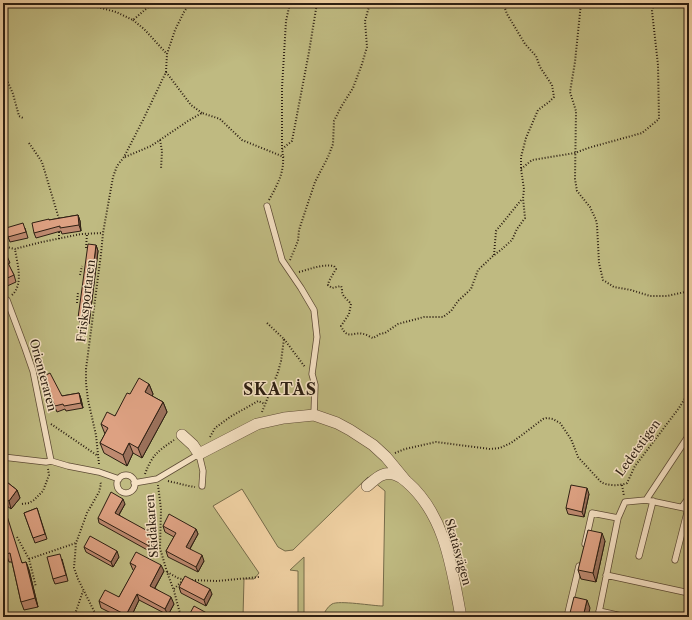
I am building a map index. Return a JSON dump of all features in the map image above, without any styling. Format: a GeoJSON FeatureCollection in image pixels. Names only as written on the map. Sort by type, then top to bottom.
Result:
{"type":"FeatureCollection","features":[{"type":"Feature","properties":{"kind":"street","name":"Skatåsvägen"},"geometry":{"type":"LineString","coordinates":[[202,452],[257,424],[284,418],[314,415],[350,430],[373,445],[386,458],[405,480],[419,493],[434,516],[446,550],[454,580],[461,617]]}},
{"type":"Feature","properties":{"kind":"street"},"geometry":{"type":"LineString","coordinates":[[182,436],[202,452]]}},
{"type":"Feature","properties":{"kind":"street","name":"Skatåsvägen"},"geometry":{"type":"LineString","coordinates":[[367,486],[382,475],[388,474],[394,474],[405,480]]}},
{"type":"Feature","properties":{"kind":"lane"},"geometry":{"type":"LineString","coordinates":[[267,206],[282,260],[314,310],[317,337],[312,374],[315,385],[314,415]]}},
{"type":"Feature","properties":{"kind":"lane","name":"Orienteraren"},"geometry":{"type":"LineString","coordinates":[[5,300],[33,371],[43,419],[48,462]]}},
{"type":"Feature","properties":{"kind":"lane"},"geometry":{"type":"LineString","coordinates":[[646,500],[689,435]]}},
{"type":"Feature","properties":{"kind":"lane"},"geometry":{"type":"LineString","coordinates":[[134,483],[157,478],[202,452]]}},
{"type":"Feature","properties":{"kind":"lane"},"geometry":{"type":"LineString","coordinates":[[202,452],[202,486]]}},
{"type":"Feature","properties":{"kind":"lane"},"geometry":{"type":"LineString","coordinates":[[3,457],[48,462],[99,472],[119,479]]}},
{"type":"Feature","properties":{"kind":"lane"},"geometry":{"type":"LineString","coordinates":[[123,476],[131,478],[134,483],[133,488],[129,492],[124,493],[117,487],[119,479],[123,476]]}},
{"type":"Feature","properties":{"kind":"lane"},"geometry":{"type":"LineString","coordinates":[[675,560],[689,497]]}},
{"type":"Feature","properties":{"kind":"lane"},"geometry":{"type":"LineString","coordinates":[[626,617],[598,614],[618,518],[625,502],[646,500],[687,508]]}},
{"type":"Feature","properties":{"kind":"lane"},"geometry":{"type":"LineString","coordinates":[[639,556],[653,501]]}},
{"type":"Feature","properties":{"kind":"lane"},"geometry":{"type":"LineString","coordinates":[[583,550],[592,513],[618,518]]}},
{"type":"Feature","properties":{"kind":"lane"},"geometry":{"type":"LineString","coordinates":[[567,617],[581,558]]}},
{"type":"Feature","properties":{"kind":"lane"},"geometry":{"type":"LineString","coordinates":[[606,575],[689,593]]}},
{"type":"Feature","properties":{"kind":"path"},"geometry":{"type":"LineString","coordinates":[[83,3],[116,12],[133,20],[144,29],[167,54]]}},
{"type":"Feature","properties":{"kind":"path"},"geometry":{"type":"LineString","coordinates":[[133,20],[153,3]]}},
{"type":"Feature","properties":{"kind":"path"},"geometry":{"type":"LineString","coordinates":[[190,3],[175,30],[167,54],[166,72],[191,105],[202,113],[220,119],[242,140],[284,157]]}},
{"type":"Feature","properties":{"kind":"path"},"geometry":{"type":"LineString","coordinates":[[267,206],[282,172],[284,157],[282,149],[282,88],[286,21],[290,3]]}},
{"type":"Feature","properties":{"kind":"path"},"geometry":{"type":"LineString","coordinates":[[282,149],[292,141],[310,52],[317,3]]}},
{"type":"Feature","properties":{"kind":"path"},"geometry":{"type":"LineString","coordinates":[[287,267],[298,240],[299,230],[315,182],[333,144],[334,121],[353,88],[362,64],[366,47],[365,21],[370,3]]}},
{"type":"Feature","properties":{"kind":"path"},"geometry":{"type":"LineString","coordinates":[[292,274],[321,266],[334,266],[336,269],[328,285],[332,288],[341,286],[344,296],[351,304],[349,314],[341,326],[346,333],[363,334],[372,338],[385,333],[398,324],[424,317],[443,317],[451,311],[458,301],[472,289],[478,270],[512,240],[517,229],[525,218],[521,157],[526,138],[538,110],[554,97],[552,85],[540,67],[536,56],[525,44],[507,14],[503,3]]}},
{"type":"Feature","properties":{"kind":"path"},"geometry":{"type":"LineString","coordinates":[[581,3],[575,62],[570,92],[576,111],[575,179],[577,191],[590,207],[596,220],[599,264],[603,280],[614,287],[631,290],[650,296],[667,296],[685,292],[689,289]]}},
{"type":"Feature","properties":{"kind":"path"},"geometry":{"type":"LineString","coordinates":[[521,169],[532,160],[575,153],[588,148],[642,134],[659,119],[658,65],[652,11],[654,3]]}},
{"type":"Feature","properties":{"kind":"path"},"geometry":{"type":"LineString","coordinates":[[3,71],[13,94],[19,116],[23,118]]}},
{"type":"Feature","properties":{"kind":"path","name":"Frisksportaren"},"geometry":{"type":"LineString","coordinates":[[97,617],[74,568],[76,543],[87,513],[99,492],[101,484],[96,435],[88,400],[86,369],[101,254],[102,233],[113,177],[117,166],[124,157],[166,72]]}},
{"type":"Feature","properties":{"kind":"path"},"geometry":{"type":"LineString","coordinates":[[124,157],[151,146],[202,113]]}},
{"type":"Feature","properties":{"kind":"path"},"geometry":{"type":"LineString","coordinates":[[160,140],[162,151],[161,169]]}},
{"type":"Feature","properties":{"kind":"path"},"geometry":{"type":"LineString","coordinates":[[29,143],[42,162],[59,220]]}},
{"type":"Feature","properties":{"kind":"path"},"geometry":{"type":"LineString","coordinates":[[494,256],[496,231],[523,198]]}},
{"type":"Feature","properties":{"kind":"path"},"geometry":{"type":"LineString","coordinates":[[59,226],[59,239]]}},
{"type":"Feature","properties":{"kind":"path"},"geometry":{"type":"LineString","coordinates":[[3,246],[15,249],[42,242],[87,234],[102,233]]}},
{"type":"Feature","properties":{"kind":"path"},"geometry":{"type":"LineString","coordinates":[[86,248],[87,234]]}},
{"type":"Feature","properties":{"kind":"path"},"geometry":{"type":"LineString","coordinates":[[5,300],[14,293],[18,286],[19,277],[15,249]]}},
{"type":"Feature","properties":{"kind":"path"},"geometry":{"type":"LineString","coordinates":[[80,275],[82,266]]}},
{"type":"Feature","properties":{"kind":"path"},"geometry":{"type":"LineString","coordinates":[[81,271],[87,272]]}},
{"type":"Feature","properties":{"kind":"path"},"geometry":{"type":"LineString","coordinates":[[92,272],[98,273]]}},
{"type":"Feature","properties":{"kind":"path"},"geometry":{"type":"LineString","coordinates":[[77,303],[78,292]]}},
{"type":"Feature","properties":{"kind":"path"},"geometry":{"type":"LineString","coordinates":[[77,299],[83,300]]}},
{"type":"Feature","properties":{"kind":"path"},"geometry":{"type":"LineString","coordinates":[[89,300],[95,301]]}},
{"type":"Feature","properties":{"kind":"path"},"geometry":{"type":"LineString","coordinates":[[267,323],[284,340],[312,374]]}},
{"type":"Feature","properties":{"kind":"path"},"geometry":{"type":"LineString","coordinates":[[257,424],[278,372],[284,340]]}},
{"type":"Feature","properties":{"kind":"path","name":"Ledetstigen"},"geometry":{"type":"LineString","coordinates":[[392,455],[406,448],[436,442],[490,450],[500,448],[522,436],[543,419],[547,418],[553,419],[560,423],[571,439],[578,457],[601,482],[606,484],[622,485],[626,483],[638,462],[679,408],[689,392]]}},
{"type":"Feature","properties":{"kind":"path"},"geometry":{"type":"LineString","coordinates":[[202,452],[215,428],[230,417],[258,401],[265,404]]}},
{"type":"Feature","properties":{"kind":"path"},"geometry":{"type":"LineString","coordinates":[[43,419],[98,456]]}},
{"type":"Feature","properties":{"kind":"path"},"geometry":{"type":"LineString","coordinates":[[143,481],[149,464],[154,456],[164,447]]}},
{"type":"Feature","properties":{"kind":"path"},"geometry":{"type":"LineString","coordinates":[[22,504],[29,503],[34,500],[43,491],[49,475],[48,462]]}},
{"type":"Feature","properties":{"kind":"path"},"geometry":{"type":"LineString","coordinates":[[157,478],[189,486]]}},
{"type":"Feature","properties":{"kind":"path","name":"Skidåkaren"},"geometry":{"type":"LineString","coordinates":[[157,478],[161,509],[160,548],[174,589],[181,617]]}},
{"type":"Feature","properties":{"kind":"path"},"geometry":{"type":"LineString","coordinates":[[17,537],[29,559],[36,587]]}},
{"type":"Feature","properties":{"kind":"path"},"geometry":{"type":"LineString","coordinates":[[29,559],[76,543]]}},
{"type":"Feature","properties":{"kind":"path"},"geometry":{"type":"LineString","coordinates":[[167,572],[184,580],[217,581],[258,577]]}},
{"type":"Feature","properties":{"kind":"path"},"geometry":{"type":"LineString","coordinates":[[174,589],[184,580]]}},
{"type":"Feature","properties":{"kind":"path"},"geometry":{"type":"LineString","coordinates":[[74,617],[83,589]]}},
{"type":"Feature","properties":{"kind":"shaded area"},"geometry":{"type":"Polygon","coordinates":[[[3,3],[689,3],[689,617],[322,617],[332,604],[336,603],[383,606],[385,491],[368,477],[293,550],[285,551],[278,547],[242,489],[213,506],[259,573],[254,579],[244,579],[243,617],[3,617],[3,3]]]}},
{"type":"Feature","properties":{"kind":"shaded area"},"geometry":{"type":"Polygon","coordinates":[[[304,557],[304,617],[298,617],[298,571],[290,570],[304,557]]]}},
{"type":"Feature","properties":{"kind":"building"},"geometry":{"type":"Polygon","coordinates":[[[78,215],[79,225],[60,228],[60,226],[34,233],[32,223],[78,215]]]}},
{"type":"Feature","properties":{"kind":"building"},"geometry":{"type":"Polygon","coordinates":[[[23,223],[26,232],[8,237],[6,228],[23,223]]]}},
{"type":"Feature","properties":{"kind":"building"},"geometry":{"type":"Polygon","coordinates":[[[88,244],[96,245],[87,319],[78,318],[88,244]]]}},
{"type":"Feature","properties":{"kind":"building"},"geometry":{"type":"Polygon","coordinates":[[[3,248],[7,256],[5,257],[14,275],[3,280],[3,248]]]}},
{"type":"Feature","properties":{"kind":"building"},"geometry":{"type":"Polygon","coordinates":[[[50,373],[62,396],[79,393],[81,403],[55,406],[42,377],[50,373]]]}},
{"type":"Feature","properties":{"kind":"building"},"geometry":{"type":"Polygon","coordinates":[[[139,378],[149,384],[145,392],[163,402],[138,448],[129,443],[123,455],[100,443],[108,428],[101,424],[107,412],[115,416],[127,393],[130,394],[139,378]]]}},
{"type":"Feature","properties":{"kind":"building"},"geometry":{"type":"Polygon","coordinates":[[[3,479],[17,490],[9,501],[3,497],[3,479]]]}},
{"type":"Feature","properties":{"kind":"building"},"geometry":{"type":"Polygon","coordinates":[[[571,485],[587,488],[582,512],[566,508],[571,485]]]}},
{"type":"Feature","properties":{"kind":"building"},"geometry":{"type":"Polygon","coordinates":[[[111,492],[123,499],[115,513],[155,535],[149,546],[98,518],[111,492]]]}},
{"type":"Feature","properties":{"kind":"building"},"geometry":{"type":"Polygon","coordinates":[[[37,508],[45,534],[33,538],[24,513],[37,508]]]}},
{"type":"Feature","properties":{"kind":"building"},"geometry":{"type":"Polygon","coordinates":[[[169,514],[196,529],[186,547],[202,555],[196,567],[166,551],[176,533],[163,526],[169,514]]]}},
{"type":"Feature","properties":{"kind":"building"},"geometry":{"type":"Polygon","coordinates":[[[7,516],[22,563],[26,562],[35,598],[21,602],[10,553],[6,554],[3,545],[3,517],[7,516]]]}},
{"type":"Feature","properties":{"kind":"building"},"geometry":{"type":"Polygon","coordinates":[[[588,530],[602,533],[593,573],[578,570],[588,530]]]}},
{"type":"Feature","properties":{"kind":"building"},"geometry":{"type":"Polygon","coordinates":[[[90,536],[117,551],[111,562],[84,547],[90,536]]]}},
{"type":"Feature","properties":{"kind":"building"},"geometry":{"type":"Polygon","coordinates":[[[136,552],[161,565],[150,586],[171,597],[165,609],[137,594],[126,615],[99,601],[105,590],[119,597],[136,566],[130,563],[136,552]]]}},
{"type":"Feature","properties":{"kind":"building"},"geometry":{"type":"Polygon","coordinates":[[[60,554],[66,575],[53,579],[47,557],[60,554]]]}},
{"type":"Feature","properties":{"kind":"building"},"geometry":{"type":"Polygon","coordinates":[[[185,576],[210,589],[204,600],[179,587],[185,576]]]}},
{"type":"Feature","properties":{"kind":"building"},"geometry":{"type":"Polygon","coordinates":[[[574,597],[587,600],[583,617],[569,617],[574,597]]]}},
{"type":"Feature","properties":{"kind":"building"},"geometry":{"type":"Polygon","coordinates":[[[194,606],[214,617],[188,617],[194,606]]]}},
{"type":"Feature","properties":{"kind":"district","name":"SKATÅS"},"geometry":{"type":"Point","coordinates":[280,389]}}]}
